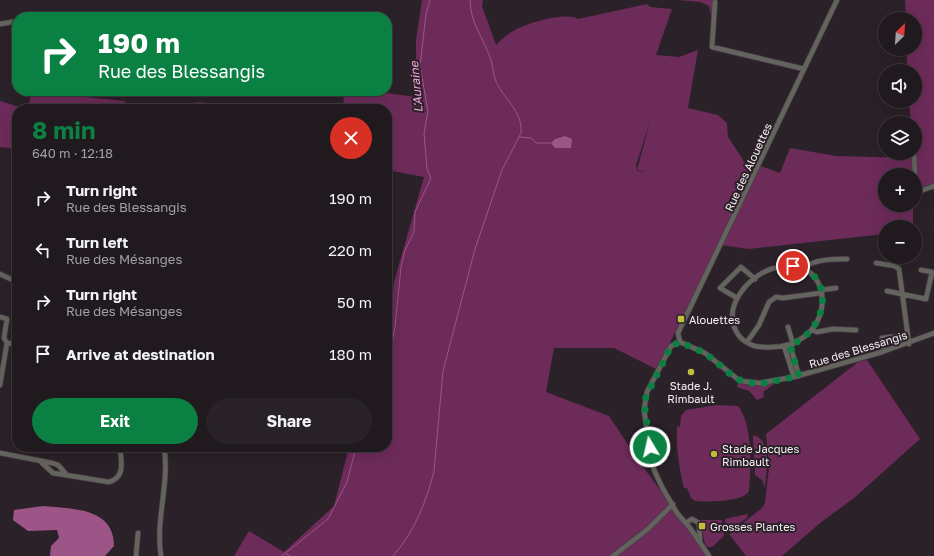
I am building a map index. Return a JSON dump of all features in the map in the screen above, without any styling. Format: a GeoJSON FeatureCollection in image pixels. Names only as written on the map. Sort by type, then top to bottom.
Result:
{"type":"FeatureCollection","features":[{"type":"Feature","properties":{"kind":"street","name":"Rue des Alouettes"},"geometry":{"type":"LineString","coordinates":[[680,342],[678,333],[837,0]]}},
{"type":"Feature","properties":{"kind":"street"},"geometry":{"type":"LineString","coordinates":[[715,2],[712,47],[804,69]]}},
{"type":"Feature","properties":{"kind":"street"},"geometry":{"type":"LineString","coordinates":[[0,24],[12,22]]}},
{"type":"Feature","properties":{"kind":"street"},"geometry":{"type":"LineString","coordinates":[[922,190],[934,186]]}},
{"type":"Feature","properties":{"kind":"street"},"geometry":{"type":"LineString","coordinates":[[804,268],[815,262],[847,259]]}},
{"type":"Feature","properties":{"kind":"street"},"geometry":{"type":"LineString","coordinates":[[876,263],[896,266],[899,269],[909,344]]}},
{"type":"Feature","properties":{"kind":"street"},"geometry":{"type":"LineString","coordinates":[[793,266],[804,268],[818,281],[821,291],[822,310],[812,330],[791,344],[784,346],[760,347],[746,342],[740,337],[733,324],[733,309],[737,298],[744,288],[755,279],[770,269],[793,266]]}},
{"type":"Feature","properties":{"kind":"street"},"geometry":{"type":"LineString","coordinates":[[737,298],[720,288],[741,267],[755,279]]}},
{"type":"Feature","properties":{"kind":"street"},"geometry":{"type":"LineString","coordinates":[[887,291],[926,299],[932,272],[921,270]]}},
{"type":"Feature","properties":{"kind":"street"},"geometry":{"type":"LineString","coordinates":[[0,274],[12,280]]}},
{"type":"Feature","properties":{"kind":"street"},"geometry":{"type":"LineString","coordinates":[[746,342],[759,325],[771,299],[836,288]]}},
{"type":"Feature","properties":{"kind":"street"},"geometry":{"type":"LineString","coordinates":[[928,289],[934,290]]}},
{"type":"Feature","properties":{"kind":"street"},"geometry":{"type":"LineString","coordinates":[[0,317],[8,319],[4,338],[7,343],[0,385]]}},
{"type":"Feature","properties":{"kind":"street"},"geometry":{"type":"LineString","coordinates":[[788,327],[796,376]]}},
{"type":"Feature","properties":{"kind":"street"},"geometry":{"type":"LineString","coordinates":[[812,330],[817,332],[833,329],[856,330]]}},
{"type":"Feature","properties":{"kind":"street","name":"Rue des Blessangis"},"geometry":{"type":"LineString","coordinates":[[680,342],[705,353],[734,377],[744,382],[760,384],[796,376],[909,344],[934,333]]}},
{"type":"Feature","properties":{"kind":"street"},"geometry":{"type":"LineString","coordinates":[[884,351],[882,338],[908,336]]}},
{"type":"Feature","properties":{"kind":"street"},"geometry":{"type":"LineString","coordinates":[[680,342],[671,346],[644,401],[648,437],[654,470],[662,487],[677,513],[710,556]]}},
{"type":"Feature","properties":{"kind":"street"},"geometry":{"type":"LineString","coordinates":[[7,343],[12,344]]}},
{"type":"Feature","properties":{"kind":"street"},"geometry":{"type":"LineString","coordinates":[[784,346],[796,376]]}},
{"type":"Feature","properties":{"kind":"street"},"geometry":{"type":"LineString","coordinates":[[41,462],[49,471],[108,482],[115,480],[122,471],[120,452]]}},
{"type":"Feature","properties":{"kind":"street"},"geometry":{"type":"LineString","coordinates":[[161,556],[159,543],[165,470],[164,452]]}},
{"type":"Feature","properties":{"kind":"street"},"geometry":{"type":"LineString","coordinates":[[0,453],[58,465],[66,474]]}},
{"type":"Feature","properties":{"kind":"street"},"geometry":{"type":"LineString","coordinates":[[613,556],[648,529],[673,504]]}},
{"type":"Feature","properties":{"kind":"street"},"geometry":{"type":"LineString","coordinates":[[686,523],[692,519],[699,523],[700,542]]}},
{"type":"Feature","properties":{"kind":"street"},"geometry":{"type":"LineString","coordinates":[[136,556],[138,533]]}},
{"type":"Feature","properties":{"kind":"shaded area"},"geometry":{"type":"Polygon","coordinates":[[[422,0],[483,0],[482,6],[496,45],[516,29],[544,20],[563,17],[578,19],[647,4],[650,7],[672,9],[656,55],[679,57],[698,50],[688,108],[718,115],[727,123],[728,137],[753,175],[758,165],[780,173],[790,148],[836,156],[878,157],[878,160],[922,160],[922,116],[910,116],[910,108],[922,108],[922,64],[907,64],[907,56],[922,56],[922,12],[906,12],[905,0],[934,0],[934,187],[925,190],[922,193],[922,168],[878,168],[878,212],[913,212],[913,220],[878,220],[878,235],[749,249],[721,245],[656,369],[614,348],[554,348],[546,392],[609,416],[641,464],[672,506],[673,511],[710,556],[234,556],[249,531],[284,552],[334,506],[348,452],[392,452],[392,310],[394,282],[424,177],[392,171],[392,104],[343,104],[344,96],[392,96],[392,94],[416,97],[416,40],[422,0]],[[650,122],[636,165],[637,171],[647,172],[637,170],[650,122]]]}},
{"type":"Feature","properties":{"kind":"shaded area"},"geometry":{"type":"Polygon","coordinates":[[[678,0],[716,0],[714,18],[711,16],[709,6],[700,2],[678,0]]]}},
{"type":"Feature","properties":{"kind":"shaded area"},"geometry":{"type":"Polygon","coordinates":[[[31,96],[73,96],[125,101],[124,104],[28,104],[31,96]]]}},
{"type":"Feature","properties":{"kind":"shaded area"},"geometry":{"type":"Polygon","coordinates":[[[0,101],[12,105],[12,148],[0,147],[0,101]]]}},
{"type":"Feature","properties":{"kind":"shaded area"},"geometry":{"type":"Polygon","coordinates":[[[196,102],[221,104],[196,104],[196,102]]]}},
{"type":"Feature","properties":{"kind":"shaded area"},"geometry":{"type":"Polygon","coordinates":[[[565,136],[572,139],[571,148],[555,148],[551,143],[555,139],[565,136]]]}},
{"type":"Feature","properties":{"kind":"shaded area"},"geometry":{"type":"Polygon","coordinates":[[[867,360],[920,439],[854,498],[820,523],[782,556],[746,556],[729,534],[762,508],[765,503],[769,467],[766,434],[858,362],[867,360]]]}},
{"type":"Feature","properties":{"kind":"shaded area"},"geometry":{"type":"Polygon","coordinates":[[[738,383],[753,385],[774,384],[763,392],[764,397],[757,400],[749,391],[737,387],[738,383]]]}},
{"type":"Feature","properties":{"kind":"shaded area","name":"Stade Jacques Rimbault"},"geometry":{"type":"Polygon","coordinates":[[[717,405],[738,406],[743,414],[749,435],[750,447],[749,491],[746,495],[733,499],[695,501],[691,498],[687,488],[684,488],[678,458],[677,426],[680,427],[681,416],[686,410],[717,405]]]}},
{"type":"Feature","properties":{"kind":"shaded area"},"geometry":{"type":"Polygon","coordinates":[[[753,435],[759,438],[766,450],[767,466],[765,488],[762,480],[755,475],[753,435]]]}},
{"type":"Feature","properties":{"kind":"shaded area"},"geometry":{"type":"Polygon","coordinates":[[[43,506],[89,512],[99,517],[107,524],[112,533],[114,546],[105,556],[50,556],[51,546],[59,538],[57,530],[28,531],[13,520],[14,510],[43,506]]]}},
{"type":"Feature","properties":{"kind":"shaded area"},"geometry":{"type":"Polygon","coordinates":[[[747,514],[748,517],[727,533],[725,519],[747,514]]]}},
{"type":"Feature","properties":{"kind":"shaded area"},"geometry":{"type":"Polygon","coordinates":[[[700,520],[722,520],[724,536],[712,547],[707,547],[705,543],[703,526],[700,520]]]}},
{"type":"Feature","properties":{"kind":"waterway","name":"L'Auraine"},"geometry":{"type":"LineString","coordinates":[[392,343],[401,267],[405,250],[414,232],[415,212],[431,178],[427,169],[424,133],[428,111],[420,66],[426,14],[430,0]]}},
{"type":"Feature","properties":{"kind":"waterway"},"geometry":{"type":"LineString","coordinates":[[393,556],[401,547],[419,516],[431,482],[434,471],[443,371],[475,249],[502,170],[521,133],[519,118],[495,79],[491,60],[472,16],[470,0]]}},
{"type":"Feature","properties":{"kind":"waterway"},"geometry":{"type":"LineString","coordinates":[[519,137],[531,138],[536,143],[551,143]]}},
{"type":"Feature","properties":{"kind":"waterway","name":"L'Auraine"},"geometry":{"type":"LineString","coordinates":[[282,556],[328,519],[347,482],[355,452]]}},
{"type":"Feature","properties":{"kind":"waterway","name":"L'Auraine"},"geometry":{"type":"LineString","coordinates":[[286,554],[290,556]]}},
{"type":"Feature","properties":{"kind":"place","name":"Alouettes"},"geometry":{"type":"Point","coordinates":[681,319]}},
{"type":"Feature","properties":{"kind":"place","name":"Stade J. Rimbault"},"geometry":{"type":"Point","coordinates":[691,372]}},
{"type":"Feature","properties":{"kind":"place","name":"Stade Jacques Rimbault"},"geometry":{"type":"Point","coordinates":[714,454]}},
{"type":"Feature","properties":{"kind":"place","name":"Grosses Plantes"},"geometry":{"type":"Point","coordinates":[702,526]}},
{"type":"Feature","properties":{"kind":"route"},"geometry":{"type":"LineString","coordinates":[[650,447],[644,401],[647,392],[671,346],[680,342],[705,353],[734,377],[744,382],[760,384],[799,376],[790,345],[801,340],[814,329],[820,317],[823,305],[822,293],[818,281],[804,268],[793,266]]}}]}
